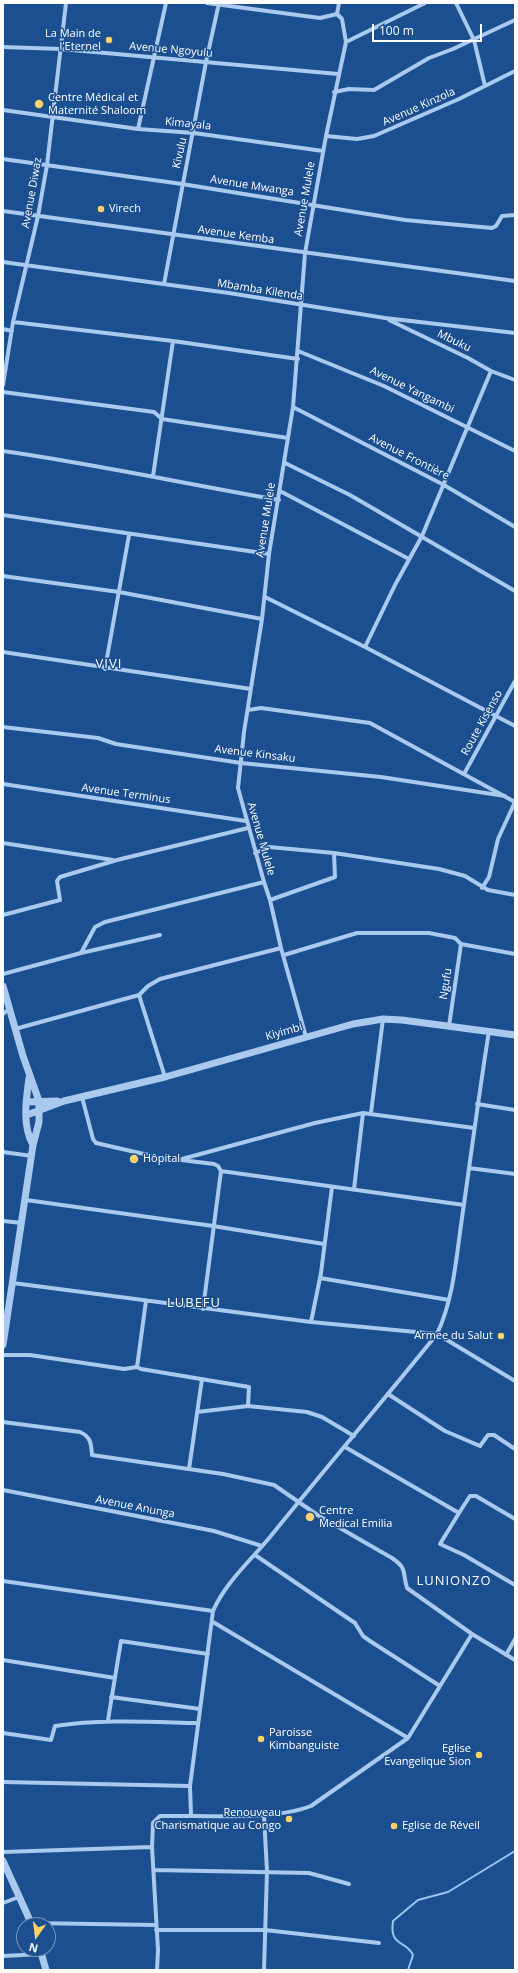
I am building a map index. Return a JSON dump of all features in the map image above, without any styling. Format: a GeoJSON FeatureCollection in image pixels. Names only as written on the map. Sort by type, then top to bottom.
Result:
{"type":"FeatureCollection","features":[{"type":"Feature","properties":{"kind":"street","name":"Avenue Diwaz"},"geometry":{"type":"LineString","coordinates":[[3,385],[12,331],[38,216],[47,165],[66,3]]}},
{"type":"Feature","properties":{"kind":"street"},"geometry":{"type":"LineString","coordinates":[[138,129],[166,3]]}},
{"type":"Feature","properties":{"kind":"street"},"geometry":{"type":"LineString","coordinates":[[207,3],[320,18],[337,14],[339,3]]}},
{"type":"Feature","properties":{"kind":"street"},"geometry":{"type":"LineString","coordinates":[[346,42],[425,3]]}},
{"type":"Feature","properties":{"kind":"street"},"geometry":{"type":"LineString","coordinates":[[456,3],[474,40],[485,86]]}},
{"type":"Feature","properties":{"kind":"street","name":"Kivulu"},"geometry":{"type":"LineString","coordinates":[[164,284],[182,184],[194,133],[206,62],[219,4]]}},
{"type":"Feature","properties":{"kind":"street","name":"Avenue Mulele"},"geometry":{"type":"LineString","coordinates":[[306,1037],[284,954],[281,948],[270,900],[248,828],[238,788],[265,597],[269,554],[293,407],[298,359],[305,253],[334,92],[346,42],[343,24],[337,14]]}},
{"type":"Feature","properties":{"kind":"street"},"geometry":{"type":"LineString","coordinates":[[334,92],[349,89],[374,90],[429,58],[474,40],[515,20]]}},
{"type":"Feature","properties":{"kind":"street","name":"Avenue Ngoyulu"},"geometry":{"type":"LineString","coordinates":[[3,47],[61,49],[154,56],[338,74]]}},
{"type":"Feature","properties":{"kind":"street","name":"Avenue Kinzola"},"geometry":{"type":"LineString","coordinates":[[326,136],[357,139],[374,136],[515,71]]}},
{"type":"Feature","properties":{"kind":"street","name":"Kimayala"},"geometry":{"type":"LineString","coordinates":[[3,110],[138,129],[194,133],[323,151]]}},
{"type":"Feature","properties":{"kind":"street","name":"Avenue Mwanga"},"geometry":{"type":"LineString","coordinates":[[3,159],[182,184],[405,220],[492,228],[496,226],[502,216],[515,216]]}},
{"type":"Feature","properties":{"kind":"street","name":"Avenue Kemba"},"geometry":{"type":"LineString","coordinates":[[3,211],[515,281]]}},
{"type":"Feature","properties":{"kind":"street","name":"Mbamba Kilenda"},"geometry":{"type":"LineString","coordinates":[[3,262],[229,293],[301,306],[385,318],[515,333]]}},
{"type":"Feature","properties":{"kind":"street","name":"Mbuku"},"geometry":{"type":"LineString","coordinates":[[385,318],[468,358],[491,371],[515,380]]}},
{"type":"Feature","properties":{"kind":"street"},"geometry":{"type":"LineString","coordinates":[[14,322],[173,341],[298,359]]}},
{"type":"Feature","properties":{"kind":"street"},"geometry":{"type":"LineString","coordinates":[[3,329],[12,331]]}},
{"type":"Feature","properties":{"kind":"street"},"geometry":{"type":"LineString","coordinates":[[153,476],[173,341]]}},
{"type":"Feature","properties":{"kind":"street","name":"Avenue Yangambi"},"geometry":{"type":"LineString","coordinates":[[298,351],[384,386],[515,451]]}},
{"type":"Feature","properties":{"kind":"street"},"geometry":{"type":"LineString","coordinates":[[365,647],[408,559],[422,536],[491,371]]}},
{"type":"Feature","properties":{"kind":"street"},"geometry":{"type":"LineString","coordinates":[[3,392],[154,412],[162,418],[288,438]]}},
{"type":"Feature","properties":{"kind":"street","name":"Avenue Frontière"},"geometry":{"type":"LineString","coordinates":[[293,407],[444,484],[515,527]]}},
{"type":"Feature","properties":{"kind":"street"},"geometry":{"type":"LineString","coordinates":[[3,451],[74,461],[278,500]]}},
{"type":"Feature","properties":{"kind":"street"},"geometry":{"type":"LineString","coordinates":[[285,463],[350,496],[422,536],[480,572],[515,591]]}},
{"type":"Feature","properties":{"kind":"street"},"geometry":{"type":"LineString","coordinates":[[280,491],[408,559]]}},
{"type":"Feature","properties":{"kind":"street"},"geometry":{"type":"LineString","coordinates":[[3,515],[129,535],[269,554]]}},
{"type":"Feature","properties":{"kind":"street"},"geometry":{"type":"LineString","coordinates":[[105,669],[129,535]]}},
{"type":"Feature","properties":{"kind":"street"},"geometry":{"type":"LineString","coordinates":[[3,576],[119,592],[262,619]]}},
{"type":"Feature","properties":{"kind":"street"},"geometry":{"type":"LineString","coordinates":[[265,597],[365,647],[515,726]]}},
{"type":"Feature","properties":{"kind":"street"},"geometry":{"type":"LineString","coordinates":[[3,652],[105,669],[251,689]]}},
{"type":"Feature","properties":{"kind":"street","name":"Route Kisenso"},"geometry":{"type":"LineString","coordinates":[[464,774],[515,681]]}},
{"type":"Feature","properties":{"kind":"street"},"geometry":{"type":"LineString","coordinates":[[248,710],[261,708],[370,723],[515,802],[498,839],[489,877],[482,888]]}},
{"type":"Feature","properties":{"kind":"street","name":"Avenue Kinsaku"},"geometry":{"type":"LineString","coordinates":[[3,727],[98,738],[116,744],[241,763],[381,778],[505,796]]}},
{"type":"Feature","properties":{"kind":"street","name":"Avenue Terminus"},"geometry":{"type":"LineString","coordinates":[[3,784],[246,820]]}},
{"type":"Feature","properties":{"kind":"street"},"geometry":{"type":"LineString","coordinates":[[3,915],[60,900],[57,881],[60,876],[117,860],[248,828]]}},
{"type":"Feature","properties":{"kind":"street"},"geometry":{"type":"LineString","coordinates":[[3,843],[105,860],[117,860]]}},
{"type":"Feature","properties":{"kind":"street"},"geometry":{"type":"LineString","coordinates":[[256,853],[269,847],[334,853],[439,869],[465,876],[482,888],[515,896]]}},
{"type":"Feature","properties":{"kind":"street"},"geometry":{"type":"LineString","coordinates":[[270,900],[335,878],[334,853]]}},
{"type":"Feature","properties":{"kind":"street"},"geometry":{"type":"LineString","coordinates":[[80,953],[95,927],[105,922],[264,882]]}},
{"type":"Feature","properties":{"kind":"street"},"geometry":{"type":"LineString","coordinates":[[284,954],[356,933],[429,932],[455,938],[461,944],[515,954]]}},
{"type":"Feature","properties":{"kind":"street"},"geometry":{"type":"LineString","coordinates":[[3,974],[80,953],[160,935]]}},
{"type":"Feature","properties":{"kind":"street","name":"Ngufu"},"geometry":{"type":"LineString","coordinates":[[449,1026],[461,944]]}},
{"type":"Feature","properties":{"kind":"street"},"geometry":{"type":"LineString","coordinates":[[15,1029],[139,996],[148,986],[160,979],[281,948]]}},
{"type":"Feature","properties":{"kind":"street"},"geometry":{"type":"LineString","coordinates":[[3,986],[29,1076],[39,1101],[40,1110],[38,1130],[33,1145],[23,1224],[3,1345]]}},
{"type":"Feature","properties":{"kind":"street"},"geometry":{"type":"LineString","coordinates":[[139,996],[164,1077]]}},
{"type":"Feature","properties":{"kind":"street"},"geometry":{"type":"LineString","coordinates":[[3,1014],[9,1009]]}},
{"type":"Feature","properties":{"kind":"street"},"geometry":{"type":"LineString","coordinates":[[371,1113],[383,1019]]}},
{"type":"Feature","properties":{"kind":"street","name":"Kiyimbi"},"geometry":{"type":"LineString","coordinates":[[27,1115],[64,1101],[164,1077],[353,1024],[383,1019],[515,1035]]}},
{"type":"Feature","properties":{"kind":"street"},"geometry":{"type":"LineString","coordinates":[[191,1815],[190,1786],[213,1622],[213,1611],[216,1603],[230,1584],[345,1447],[437,1334],[445,1316],[449,1300],[464,1205],[477,1104],[489,1031]]}},
{"type":"Feature","properties":{"kind":"street"},"geometry":{"type":"LineString","coordinates":[[29,1076],[26,1102],[28,1134],[33,1145]]}},
{"type":"Feature","properties":{"kind":"street"},"geometry":{"type":"LineString","coordinates":[[82,1097],[96,1144],[157,1157],[214,1164],[218,1166],[221,1171],[212,1226],[203,1309]]}},
{"type":"Feature","properties":{"kind":"street","name":"Kiyimbi"},"geometry":{"type":"LineString","coordinates":[[26,1102],[64,1101]]}},
{"type":"Feature","properties":{"kind":"street"},"geometry":{"type":"LineString","coordinates":[[477,1104],[515,1110]]}},
{"type":"Feature","properties":{"kind":"street"},"geometry":{"type":"LineString","coordinates":[[354,1189],[363,1113]]}},
{"type":"Feature","properties":{"kind":"street"},"geometry":{"type":"LineString","coordinates":[[180,1160],[316,1123],[363,1113],[474,1128]]}},
{"type":"Feature","properties":{"kind":"street"},"geometry":{"type":"LineString","coordinates":[[3,1152],[32,1156]]}},
{"type":"Feature","properties":{"kind":"street"},"geometry":{"type":"LineString","coordinates":[[469,1168],[515,1174]]}},
{"type":"Feature","properties":{"kind":"street"},"geometry":{"type":"LineString","coordinates":[[221,1171],[464,1205]]}},
{"type":"Feature","properties":{"kind":"street"},"geometry":{"type":"LineString","coordinates":[[311,1322],[320,1278],[332,1187]]}},
{"type":"Feature","properties":{"kind":"street"},"geometry":{"type":"LineString","coordinates":[[26,1200],[212,1226],[324,1244]]}},
{"type":"Feature","properties":{"kind":"street"},"geometry":{"type":"LineString","coordinates":[[3,1221],[23,1224]]}},
{"type":"Feature","properties":{"kind":"street"},"geometry":{"type":"LineString","coordinates":[[320,1278],[449,1300]]}},
{"type":"Feature","properties":{"kind":"street"},"geometry":{"type":"LineString","coordinates":[[13,1283],[311,1322],[437,1334],[515,1381]]}},
{"type":"Feature","properties":{"kind":"street"},"geometry":{"type":"LineString","coordinates":[[137,1367],[146,1301]]}},
{"type":"Feature","properties":{"kind":"street"},"geometry":{"type":"LineString","coordinates":[[3,1355],[30,1355],[124,1369],[137,1367],[140,1369],[249,1387],[248,1406]]}},
{"type":"Feature","properties":{"kind":"street"},"geometry":{"type":"LineString","coordinates":[[189,1469],[202,1380]]}},
{"type":"Feature","properties":{"kind":"street"},"geometry":{"type":"LineString","coordinates":[[388,1394],[445,1431],[465,1441],[480,1446],[488,1435],[494,1436],[515,1448]]}},
{"type":"Feature","properties":{"kind":"street"},"geometry":{"type":"LineString","coordinates":[[197,1412],[248,1406],[307,1412],[322,1417],[354,1436]]}},
{"type":"Feature","properties":{"kind":"street"},"geometry":{"type":"LineString","coordinates":[[3,1422],[80,1432],[87,1435],[91,1440],[92,1455],[262,1481],[274,1485],[402,1565],[405,1572],[406,1588],[472,1634],[515,1660]]}},
{"type":"Feature","properties":{"kind":"street"},"geometry":{"type":"LineString","coordinates":[[345,1447],[459,1513]]}},
{"type":"Feature","properties":{"kind":"street","name":"Avenue Anunga"},"geometry":{"type":"LineString","coordinates":[[3,1490],[214,1531],[262,1546]]}},
{"type":"Feature","properties":{"kind":"street"},"geometry":{"type":"LineString","coordinates":[[515,1519],[476,1496],[470,1496],[440,1544],[464,1555],[515,1585]]}},
{"type":"Feature","properties":{"kind":"street"},"geometry":{"type":"LineString","coordinates":[[254,1555],[355,1623],[363,1636],[370,1641],[440,1686]]}},
{"type":"Feature","properties":{"kind":"street"},"geometry":{"type":"LineString","coordinates":[[3,1581],[213,1611]]}},
{"type":"Feature","properties":{"kind":"street"},"geometry":{"type":"LineString","coordinates":[[213,1622],[408,1738]]}},
{"type":"Feature","properties":{"kind":"street"},"geometry":{"type":"LineString","coordinates":[[157,1970],[158,1950],[155,1928],[152,1847],[153,1823],[156,1819],[160,1816],[264,1815],[301,1810],[311,1806],[408,1738],[472,1634]]}},
{"type":"Feature","properties":{"kind":"street"},"geometry":{"type":"LineString","coordinates":[[108,1720],[121,1641],[123,1640],[208,1654]]}},
{"type":"Feature","properties":{"kind":"street"},"geometry":{"type":"LineString","coordinates":[[506,1655],[515,1640]]}},
{"type":"Feature","properties":{"kind":"street"},"geometry":{"type":"LineString","coordinates":[[3,1660],[115,1678]]}},
{"type":"Feature","properties":{"kind":"street"},"geometry":{"type":"LineString","coordinates":[[111,1697],[200,1709]]}},
{"type":"Feature","properties":{"kind":"street"},"geometry":{"type":"LineString","coordinates":[[3,1733],[51,1740],[55,1726],[108,1720],[198,1723]]}},
{"type":"Feature","properties":{"kind":"street"},"geometry":{"type":"LineString","coordinates":[[3,1782],[190,1786]]}},
{"type":"Feature","properties":{"kind":"street"},"geometry":{"type":"LineString","coordinates":[[264,1815],[267,1871],[264,1970]]}},
{"type":"Feature","properties":{"kind":"street"},"geometry":{"type":"LineString","coordinates":[[3,1852],[152,1847]]}},
{"type":"Feature","properties":{"kind":"street"},"geometry":{"type":"LineString","coordinates":[[3,1861],[28,1917]]}},
{"type":"Feature","properties":{"kind":"street"},"geometry":{"type":"LineString","coordinates":[[154,1870],[267,1871],[317,1874],[349,1884]]}},
{"type":"Feature","properties":{"kind":"street"},"geometry":{"type":"LineString","coordinates":[[3,1903],[19,1897]]}},
{"type":"Feature","properties":{"kind":"street"},"geometry":{"type":"LineString","coordinates":[[56,1925],[265,1930],[379,1943]]}},
{"type":"Feature","properties":{"kind":"street"},"geometry":{"type":"LineString","coordinates":[[3,1956],[16,1954]]}},
{"type":"Feature","properties":{"kind":"street"},"geometry":{"type":"LineString","coordinates":[[43,1957],[46,1970]]}},
{"type":"Feature","properties":{"kind":"waterway"},"geometry":{"type":"LineString","coordinates":[[408,1970],[413,1955],[410,1950],[399,1942],[393,1935],[393,1921],[418,1900],[448,1892],[515,1851]]}},
{"type":"Feature","properties":{"kind":"place","name":"La Main de l'Eternel"},"geometry":{"type":"Point","coordinates":[109,40]}},
{"type":"Feature","properties":{"kind":"place","name":"Centre Médical et Maternité Shaloom"},"geometry":{"type":"Point","coordinates":[39,104]}},
{"type":"Feature","properties":{"kind":"place","name":"Virech"},"geometry":{"type":"Point","coordinates":[101,209]}},
{"type":"Feature","properties":{"kind":"place","name":"Hôpital"},"geometry":{"type":"Point","coordinates":[134,1159]}},
{"type":"Feature","properties":{"kind":"place","name":"Armee du Salut"},"geometry":{"type":"Point","coordinates":[501,1336]}},
{"type":"Feature","properties":{"kind":"place","name":"Centre Medical Emilia"},"geometry":{"type":"Point","coordinates":[310,1517]}},
{"type":"Feature","properties":{"kind":"place","name":"Paroisse Kimbanguiste"},"geometry":{"type":"Point","coordinates":[261,1739]}},
{"type":"Feature","properties":{"kind":"place","name":"Eglise Evangelique Sion"},"geometry":{"type":"Point","coordinates":[479,1755]}},
{"type":"Feature","properties":{"kind":"place","name":"Renouveau Charismatique au Congo"},"geometry":{"type":"Point","coordinates":[289,1819]}},
{"type":"Feature","properties":{"kind":"place","name":"Eglise de Réveil"},"geometry":{"type":"Point","coordinates":[394,1826]}},
{"type":"Feature","properties":{"kind":"district","name":"VIVI"},"geometry":{"type":"Point","coordinates":[109,664]}},
{"type":"Feature","properties":{"kind":"district","name":"LUBEFU"},"geometry":{"type":"Point","coordinates":[194,1303]}},
{"type":"Feature","properties":{"kind":"district","name":"LUNIONZO"},"geometry":{"type":"Point","coordinates":[454,1581]}}]}
